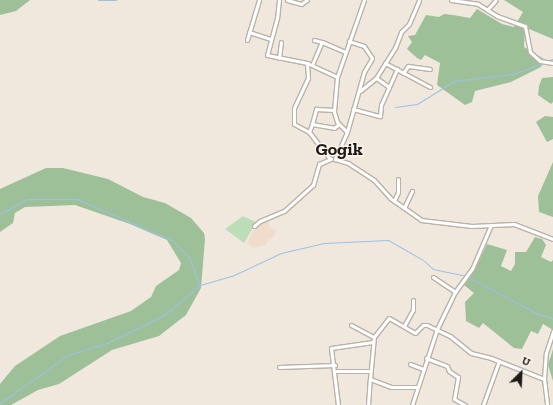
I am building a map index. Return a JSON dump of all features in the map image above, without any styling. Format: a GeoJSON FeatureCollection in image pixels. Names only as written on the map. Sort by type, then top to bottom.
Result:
{"type":"FeatureCollection","features":[{"type":"Feature","properties":{"kind":"street"},"geometry":{"type":"LineString","coordinates":[[247,40],[259,0]]}},
{"type":"Feature","properties":{"kind":"street"},"geometry":{"type":"LineString","coordinates":[[279,0],[278,18],[267,55],[306,63],[337,76]]}},
{"type":"Feature","properties":{"kind":"street"},"geometry":{"type":"LineString","coordinates":[[287,0],[301,4],[307,0]]}},
{"type":"Feature","properties":{"kind":"street"},"geometry":{"type":"LineString","coordinates":[[347,132],[339,124],[334,110],[337,76],[364,0]]}},
{"type":"Feature","properties":{"kind":"street"},"geometry":{"type":"LineString","coordinates":[[360,91],[376,78],[386,63],[395,48],[401,32],[409,24],[419,0]]}},
{"type":"Feature","properties":{"kind":"street"},"geometry":{"type":"LineString","coordinates":[[452,0],[474,3],[525,26],[530,52],[543,62],[553,63]]}},
{"type":"Feature","properties":{"kind":"street"},"geometry":{"type":"LineString","coordinates":[[488,10],[496,0]]}},
{"type":"Feature","properties":{"kind":"street"},"geometry":{"type":"LineString","coordinates":[[249,32],[271,40]]}},
{"type":"Feature","properties":{"kind":"street"},"geometry":{"type":"LineString","coordinates":[[314,40],[345,52]]}},
{"type":"Feature","properties":{"kind":"street"},"geometry":{"type":"LineString","coordinates":[[335,159],[347,132],[353,108],[360,91],[364,72],[372,55],[364,46],[349,41]]}},
{"type":"Feature","properties":{"kind":"street"},"geometry":{"type":"LineString","coordinates":[[279,58],[281,42]]}},
{"type":"Feature","properties":{"kind":"street"},"geometry":{"type":"LineString","coordinates":[[312,65],[322,42]]}},
{"type":"Feature","properties":{"kind":"street"},"geometry":{"type":"LineString","coordinates":[[306,63],[308,78],[293,116],[294,124],[309,132],[330,159]]}},
{"type":"Feature","properties":{"kind":"street"},"geometry":{"type":"LineString","coordinates":[[386,63],[430,87]]}},
{"type":"Feature","properties":{"kind":"street"},"geometry":{"type":"LineString","coordinates":[[403,73],[408,66],[430,69]]}},
{"type":"Feature","properties":{"kind":"street"},"geometry":{"type":"LineString","coordinates":[[353,108],[379,117],[381,106],[397,69]]}},
{"type":"Feature","properties":{"kind":"street"},"geometry":{"type":"LineString","coordinates":[[376,78],[389,87]]}},
{"type":"Feature","properties":{"kind":"street"},"geometry":{"type":"LineString","coordinates":[[309,132],[316,109],[334,110]]}},
{"type":"Feature","properties":{"kind":"street"},"geometry":{"type":"LineString","coordinates":[[312,124],[334,128],[339,124]]}},
{"type":"Feature","properties":{"kind":"street"},"geometry":{"type":"LineString","coordinates":[[254,226],[260,221],[284,211],[313,185],[319,164],[330,159],[335,159],[348,164],[374,180],[394,201],[421,220],[432,222],[517,225],[553,239]]}},
{"type":"Feature","properties":{"kind":"street"},"geometry":{"type":"LineString","coordinates":[[394,201],[398,192],[398,179]]}},
{"type":"Feature","properties":{"kind":"street"},"geometry":{"type":"LineString","coordinates":[[404,208],[412,191]]}},
{"type":"Feature","properties":{"kind":"street"},"geometry":{"type":"LineString","coordinates":[[412,405],[422,369],[437,329],[455,292],[467,278],[491,225]]}},
{"type":"Feature","properties":{"kind":"street"},"geometry":{"type":"LineString","coordinates":[[433,277],[455,292]]}},
{"type":"Feature","properties":{"kind":"street"},"geometry":{"type":"LineString","coordinates":[[404,326],[413,310],[413,300]]}},
{"type":"Feature","properties":{"kind":"street"},"geometry":{"type":"LineString","coordinates":[[368,405],[374,337],[389,318],[416,333],[424,325],[437,329],[454,338],[472,353],[499,361],[544,379]]}},
{"type":"Feature","properties":{"kind":"street"},"geometry":{"type":"LineString","coordinates":[[351,325],[374,337]]}},
{"type":"Feature","properties":{"kind":"street"},"geometry":{"type":"LineString","coordinates":[[547,405],[544,379],[546,353],[553,331]]}},
{"type":"Feature","properties":{"kind":"street"},"geometry":{"type":"LineString","coordinates":[[338,405],[336,371],[332,347],[373,342]]}},
{"type":"Feature","properties":{"kind":"street"},"geometry":{"type":"LineString","coordinates":[[426,358],[446,365],[449,371],[458,377],[454,399],[465,405]]}},
{"type":"Feature","properties":{"kind":"street"},"geometry":{"type":"LineString","coordinates":[[483,405],[499,361]]}},
{"type":"Feature","properties":{"kind":"street"},"geometry":{"type":"LineString","coordinates":[[410,364],[422,369]]}},
{"type":"Feature","properties":{"kind":"street"},"geometry":{"type":"LineString","coordinates":[[279,367],[335,365]]}},
{"type":"Feature","properties":{"kind":"street"},"geometry":{"type":"LineString","coordinates":[[336,371],[370,371]]}},
{"type":"Feature","properties":{"kind":"street"},"geometry":{"type":"LineString","coordinates":[[370,379],[391,387],[417,387]]}},
{"type":"Feature","properties":{"kind":"shaded area"},"geometry":{"type":"Polygon","coordinates":[[[269,219],[269,227],[276,230],[274,237],[268,240],[266,245],[253,248],[247,243],[253,231],[260,222],[269,219]]]}},
{"type":"Feature","properties":{"kind":"green space"},"geometry":{"type":"Polygon","coordinates":[[[0,0],[30,0],[16,11],[0,15],[0,0]]]}},
{"type":"Feature","properties":{"kind":"green space"},"geometry":{"type":"Polygon","coordinates":[[[504,0],[553,0],[553,39],[529,29],[525,32],[524,47],[544,59],[541,67],[511,82],[475,91],[472,102],[465,105],[437,85],[440,63],[425,55],[421,60],[407,49],[412,42],[408,36],[415,35],[426,15],[439,17],[444,14],[470,18],[477,9],[502,24],[514,27],[523,12],[504,0]]]}},
{"type":"Feature","properties":{"kind":"green space"},"geometry":{"type":"Polygon","coordinates":[[[553,77],[553,102],[551,104],[538,95],[542,78],[553,77]]]}},
{"type":"Feature","properties":{"kind":"green space"},"geometry":{"type":"Polygon","coordinates":[[[545,116],[553,117],[553,139],[547,142],[536,122],[545,116]]]}},
{"type":"Feature","properties":{"kind":"green space"},"geometry":{"type":"Polygon","coordinates":[[[553,162],[553,217],[539,212],[538,196],[553,162]]]}},
{"type":"Feature","properties":{"kind":"green space"},"geometry":{"type":"Polygon","coordinates":[[[46,168],[63,168],[108,179],[143,197],[165,203],[191,218],[204,233],[205,239],[201,288],[186,315],[159,336],[112,350],[59,384],[38,390],[11,405],[0,405],[0,384],[15,366],[60,336],[131,311],[151,297],[156,286],[179,270],[181,263],[167,240],[130,224],[75,205],[25,207],[15,213],[13,223],[0,232],[0,189],[46,168]]]}},
{"type":"Feature","properties":{"kind":"green space"},"geometry":{"type":"Polygon","coordinates":[[[243,216],[256,222],[244,243],[225,229],[243,216]]]}},
{"type":"Feature","properties":{"kind":"green space"},"geometry":{"type":"Polygon","coordinates":[[[535,237],[542,239],[546,245],[541,257],[551,262],[553,260],[553,330],[543,324],[538,334],[531,331],[522,349],[514,348],[483,323],[479,328],[466,321],[465,302],[474,293],[464,285],[475,270],[487,244],[507,250],[501,266],[511,271],[515,264],[515,252],[526,252],[535,237]]]}},
{"type":"Feature","properties":{"kind":"green space"},"geometry":{"type":"Polygon","coordinates":[[[553,349],[553,381],[548,365],[553,349]]]}},
{"type":"Feature","properties":{"kind":"waterway"},"geometry":{"type":"LineString","coordinates":[[98,0],[116,0]]}},
{"type":"Feature","properties":{"kind":"waterway"},"geometry":{"type":"LineString","coordinates":[[545,61],[553,59]]}},
{"type":"Feature","properties":{"kind":"waterway"},"geometry":{"type":"LineString","coordinates":[[395,107],[417,104],[454,81],[513,74],[543,63]]}},
{"type":"Feature","properties":{"kind":"waterway"},"geometry":{"type":"LineString","coordinates":[[0,214],[27,199],[77,199],[173,241],[189,257],[200,285]]}},
{"type":"Feature","properties":{"kind":"waterway"},"geometry":{"type":"LineString","coordinates":[[0,403],[68,355],[107,343],[164,315],[200,285],[234,275],[281,253],[324,243],[388,240],[423,260],[433,269],[465,276]]}},
{"type":"Feature","properties":{"kind":"waterway"},"geometry":{"type":"LineString","coordinates":[[468,277],[536,313],[553,319]]}},
{"type":"Feature","properties":{"kind":"district","name":"Gogik"},"geometry":{"type":"Point","coordinates":[339,149]}}]}
